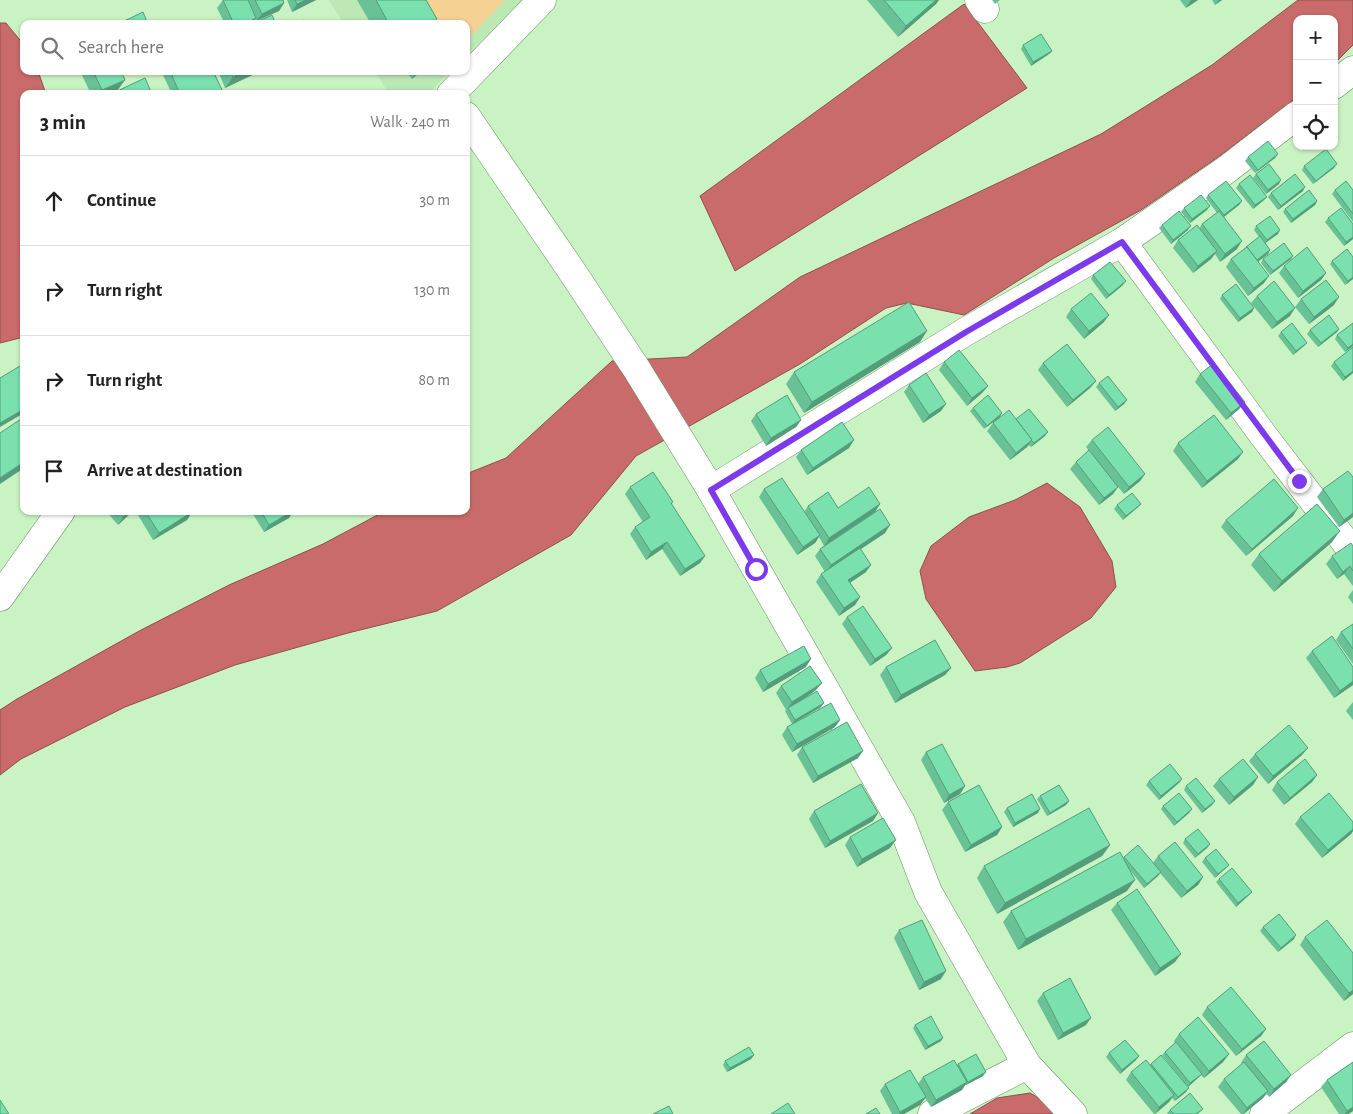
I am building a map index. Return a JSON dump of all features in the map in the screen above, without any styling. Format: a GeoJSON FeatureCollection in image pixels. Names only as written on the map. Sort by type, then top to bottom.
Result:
{"type":"FeatureCollection","features":[{"type":"Feature","properties":{"kind":"street"},"geometry":{"type":"LineString","coordinates":[[470,74],[542,0]]}},
{"type":"Feature","properties":{"kind":"street"},"geometry":{"type":"LineString","coordinates":[[1338,82],[1353,70]]}},
{"type":"Feature","properties":{"kind":"street"},"geometry":{"type":"LineString","coordinates":[[455,90],[469,75]]}},
{"type":"Feature","properties":{"kind":"street"},"geometry":{"type":"LineString","coordinates":[[711,490],[966,332],[1122,242],[1226,170],[1293,118]]}},
{"type":"Feature","properties":{"kind":"street"},"geometry":{"type":"LineString","coordinates":[[470,122],[636,368],[711,490],[901,822],[928,892],[1027,1065],[1073,1114]]}},
{"type":"Feature","properties":{"kind":"street"},"geometry":{"type":"LineString","coordinates":[[1122,242],[1263,435],[1353,552]]}},
{"type":"Feature","properties":{"kind":"street"},"geometry":{"type":"LineString","coordinates":[[0,597],[57,515]]}},
{"type":"Feature","properties":{"kind":"street"},"geometry":{"type":"LineString","coordinates":[[1264,1114],[1353,1046]]}},
{"type":"Feature","properties":{"kind":"street"},"geometry":{"type":"LineString","coordinates":[[932,1114],[1027,1065]]}},
{"type":"Feature","properties":{"kind":"shaded area"},"geometry":{"type":"Polygon","coordinates":[[[329,0],[357,0],[369,20],[342,20],[329,0]]]}},
{"type":"Feature","properties":{"kind":"shaded area"},"geometry":{"type":"Polygon","coordinates":[[[417,0],[505,0],[470,37],[470,20],[430,20],[417,0]]]}},
{"type":"Feature","properties":{"kind":"shaded area"},"geometry":{"type":"Polygon","coordinates":[[[505,0],[522,0],[470,52],[470,37],[505,0]]]}},
{"type":"Feature","properties":{"kind":"shaded area"},"geometry":{"type":"Polygon","coordinates":[[[1298,0],[1353,0],[1353,45],[1338,60],[1338,15],[1293,15],[1293,100],[1221,155],[1141,210],[1054,258],[964,315],[907,303],[886,308],[800,364],[636,456],[571,535],[437,611],[348,633],[235,665],[125,707],[21,759],[0,775],[0,710],[17,699],[141,630],[229,585],[323,544],[377,515],[470,515],[470,472],[506,458],[612,361],[687,357],[800,277],[1101,134],[1212,65],[1298,0]]]}},
{"type":"Feature","properties":{"kind":"shaded area"},"geometry":{"type":"Polygon","coordinates":[[[964,4],[1027,88],[735,271],[700,196],[964,4]]]}},
{"type":"Feature","properties":{"kind":"shaded area"},"geometry":{"type":"Polygon","coordinates":[[[0,23],[6,23],[20,40],[20,75],[39,75],[45,90],[20,90],[20,338],[0,343],[0,23]]]}},
{"type":"Feature","properties":{"kind":"shaded area"},"geometry":{"type":"Polygon","coordinates":[[[377,75],[446,75],[432,90],[387,90],[377,75]]]}},
{"type":"Feature","properties":{"kind":"shaded area"},"geometry":{"type":"Polygon","coordinates":[[[1047,483],[1080,507],[1112,561],[1116,587],[1091,618],[1020,663],[1007,667],[975,671],[926,599],[920,571],[931,546],[969,517],[1015,500],[1047,483]]]}},
{"type":"Feature","properties":{"kind":"shaded area"},"geometry":{"type":"Polygon","coordinates":[[[1030,1093],[1056,1108],[1060,1114],[970,1114],[997,1098],[1030,1093]]]}},
{"type":"Feature","properties":{"kind":"building"},"geometry":{"type":"Polygon","coordinates":[[[223,0],[248,0],[256,18],[252,20],[232,20],[223,0]]]}},
{"type":"Feature","properties":{"kind":"building"},"geometry":{"type":"Polygon","coordinates":[[[255,0],[283,0],[284,3],[262,14],[255,0]]]}},
{"type":"Feature","properties":{"kind":"building"},"geometry":{"type":"Polygon","coordinates":[[[295,0],[306,0],[297,4],[295,0]]]}},
{"type":"Feature","properties":{"kind":"building"},"geometry":{"type":"Polygon","coordinates":[[[376,0],[426,0],[437,19],[436,20],[387,20],[376,0]]]}},
{"type":"Feature","properties":{"kind":"building"},"geometry":{"type":"Polygon","coordinates":[[[884,0],[936,0],[906,26],[884,0]]]}},
{"type":"Feature","properties":{"kind":"building"},"geometry":{"type":"Polygon","coordinates":[[[143,12],[146,20],[126,20],[143,12]]]}},
{"type":"Feature","properties":{"kind":"building"},"geometry":{"type":"Polygon","coordinates":[[[272,15],[274,20],[261,20],[272,15]]]}},
{"type":"Feature","properties":{"kind":"building"},"geometry":{"type":"Polygon","coordinates":[[[1041,34],[1052,51],[1033,62],[1023,45],[1041,34]]]}},
{"type":"Feature","properties":{"kind":"building"},"geometry":{"type":"Polygon","coordinates":[[[95,75],[123,75],[125,80],[102,90],[95,75]]]}},
{"type":"Feature","properties":{"kind":"building"},"geometry":{"type":"Polygon","coordinates":[[[172,75],[215,75],[222,90],[178,90],[172,75]]]}},
{"type":"Feature","properties":{"kind":"building"},"geometry":{"type":"Polygon","coordinates":[[[145,78],[150,90],[120,90],[145,78]]]}},
{"type":"Feature","properties":{"kind":"building"},"geometry":{"type":"Polygon","coordinates":[[[1268,141],[1278,154],[1258,170],[1248,157],[1268,141]]]}},
{"type":"Feature","properties":{"kind":"building"},"geometry":{"type":"Polygon","coordinates":[[[1325,150],[1327,150],[1337,164],[1316,181],[1304,166],[1325,150]]]}},
{"type":"Feature","properties":{"kind":"building"},"geometry":{"type":"Polygon","coordinates":[[[1269,164],[1281,180],[1268,190],[1256,174],[1269,164]]]}},
{"type":"Feature","properties":{"kind":"building"},"geometry":{"type":"Polygon","coordinates":[[[1295,174],[1305,187],[1281,206],[1271,193],[1295,174]]]}},
{"type":"Feature","properties":{"kind":"building"},"geometry":{"type":"Polygon","coordinates":[[[1250,175],[1267,197],[1255,205],[1239,184],[1250,175]]]}},
{"type":"Feature","properties":{"kind":"building"},"geometry":{"type":"Polygon","coordinates":[[[1226,181],[1242,201],[1224,215],[1208,195],[1226,181]]]}},
{"type":"Feature","properties":{"kind":"building"},"geometry":{"type":"Polygon","coordinates":[[[1346,181],[1353,190],[1353,214],[1335,190],[1346,181]]]}},
{"type":"Feature","properties":{"kind":"building"},"geometry":{"type":"Polygon","coordinates":[[[1309,190],[1317,201],[1293,219],[1285,209],[1309,190]]]}},
{"type":"Feature","properties":{"kind":"building"},"geometry":{"type":"Polygon","coordinates":[[[1201,195],[1210,206],[1192,219],[1184,208],[1201,195]]]}},
{"type":"Feature","properties":{"kind":"building"},"geometry":{"type":"Polygon","coordinates":[[[1341,208],[1353,224],[1353,237],[1346,242],[1328,218],[1341,208]]]}},
{"type":"Feature","properties":{"kind":"building"},"geometry":{"type":"Polygon","coordinates":[[[1179,211],[1191,226],[1173,240],[1162,225],[1179,211]]]}},
{"type":"Feature","properties":{"kind":"building"},"geometry":{"type":"Polygon","coordinates":[[[1219,211],[1242,241],[1225,254],[1202,224],[1219,211]]]}},
{"type":"Feature","properties":{"kind":"building"},"geometry":{"type":"Polygon","coordinates":[[[1270,216],[1280,230],[1267,240],[1256,226],[1270,216]]]}},
{"type":"Feature","properties":{"kind":"building"},"geometry":{"type":"Polygon","coordinates":[[[1197,225],[1217,251],[1198,266],[1178,240],[1197,225]]]}},
{"type":"Feature","properties":{"kind":"building"},"geometry":{"type":"Polygon","coordinates":[[[1260,236],[1270,250],[1257,260],[1246,247],[1260,236]]]}},
{"type":"Feature","properties":{"kind":"building"},"geometry":{"type":"Polygon","coordinates":[[[1284,243],[1293,256],[1273,271],[1263,259],[1284,243]]]}},
{"type":"Feature","properties":{"kind":"building"},"geometry":{"type":"Polygon","coordinates":[[[1247,247],[1269,276],[1254,288],[1231,259],[1247,247]]]}},
{"type":"Feature","properties":{"kind":"building"},"geometry":{"type":"Polygon","coordinates":[[[1307,247],[1326,273],[1303,291],[1284,266],[1307,247]]]}},
{"type":"Feature","properties":{"kind":"building"},"geometry":{"type":"Polygon","coordinates":[[[1347,249],[1353,257],[1353,277],[1348,281],[1332,261],[1347,249]]]}},
{"type":"Feature","properties":{"kind":"building"},"geometry":{"type":"Polygon","coordinates":[[[1110,262],[1126,281],[1109,295],[1093,275],[1110,262]]]}},
{"type":"Feature","properties":{"kind":"building"},"geometry":{"type":"Polygon","coordinates":[[[1326,280],[1339,297],[1314,317],[1301,299],[1326,280]]]}},
{"type":"Feature","properties":{"kind":"building"},"geometry":{"type":"Polygon","coordinates":[[[1274,281],[1295,308],[1277,322],[1257,296],[1274,281]]]}},
{"type":"Feature","properties":{"kind":"building"},"geometry":{"type":"Polygon","coordinates":[[[1236,284],[1254,308],[1240,318],[1222,295],[1236,284]]]}},
{"type":"Feature","properties":{"kind":"building"},"geometry":{"type":"Polygon","coordinates":[[[1091,293],[1109,315],[1089,331],[1071,309],[1091,293]]]}},
{"type":"Feature","properties":{"kind":"building"},"geometry":{"type":"Polygon","coordinates":[[[909,302],[927,331],[812,402],[794,372],[909,302]]]}},
{"type":"Feature","properties":{"kind":"building"},"geometry":{"type":"Polygon","coordinates":[[[1329,315],[1339,329],[1321,343],[1310,330],[1329,315]]]}},
{"type":"Feature","properties":{"kind":"building"},"geometry":{"type":"Polygon","coordinates":[[[1292,323],[1307,343],[1296,351],[1281,332],[1292,323]]]}},
{"type":"Feature","properties":{"kind":"building"},"geometry":{"type":"Polygon","coordinates":[[[1353,323],[1353,344],[1348,348],[1337,335],[1353,323]]]}},
{"type":"Feature","properties":{"kind":"building"},"geometry":{"type":"Polygon","coordinates":[[[1067,344],[1096,381],[1073,400],[1043,363],[1067,344]]]}},
{"type":"Feature","properties":{"kind":"building"},"geometry":{"type":"Polygon","coordinates":[[[1353,347],[1353,371],[1345,377],[1334,362],[1353,347]]]}},
{"type":"Feature","properties":{"kind":"building"},"geometry":{"type":"Polygon","coordinates":[[[959,350],[988,386],[972,398],[944,362],[959,350]]]}},
{"type":"Feature","properties":{"kind":"building"},"geometry":{"type":"Polygon","coordinates":[[[1214,363],[1245,402],[1231,413],[1200,374],[1214,363]]]}},
{"type":"Feature","properties":{"kind":"building"},"geometry":{"type":"Polygon","coordinates":[[[20,366],[20,411],[0,423],[0,378],[20,366]]]}},
{"type":"Feature","properties":{"kind":"building"},"geometry":{"type":"Polygon","coordinates":[[[926,373],[946,404],[929,415],[909,385],[926,373]]]}},
{"type":"Feature","properties":{"kind":"building"},"geometry":{"type":"Polygon","coordinates":[[[1108,376],[1127,400],[1118,407],[1099,383],[1108,376]]]}},
{"type":"Feature","properties":{"kind":"building"},"geometry":{"type":"Polygon","coordinates":[[[787,395],[801,420],[771,438],[756,414],[787,395]]]}},
{"type":"Feature","properties":{"kind":"building"},"geometry":{"type":"Polygon","coordinates":[[[988,395],[1002,413],[987,426],[973,408],[988,395]]]}},
{"type":"Feature","properties":{"kind":"building"},"geometry":{"type":"Polygon","coordinates":[[[1029,409],[1048,432],[1034,443],[1016,419],[1029,409]]]}},
{"type":"Feature","properties":{"kind":"building"},"geometry":{"type":"Polygon","coordinates":[[[1009,410],[1032,440],[1016,453],[993,423],[1009,410]]]}},
{"type":"Feature","properties":{"kind":"building"},"geometry":{"type":"Polygon","coordinates":[[[1214,415],[1243,452],[1207,481],[1178,443],[1214,415]]]}},
{"type":"Feature","properties":{"kind":"building"},"geometry":{"type":"Polygon","coordinates":[[[20,420],[20,465],[0,478],[0,433],[20,420]]]}},
{"type":"Feature","properties":{"kind":"building"},"geometry":{"type":"Polygon","coordinates":[[[842,422],[854,440],[813,468],[801,450],[842,422]]]}},
{"type":"Feature","properties":{"kind":"building"},"geometry":{"type":"Polygon","coordinates":[[[1108,427],[1145,474],[1129,487],[1092,440],[1108,427]]]}},
{"type":"Feature","properties":{"kind":"building"},"geometry":{"type":"Polygon","coordinates":[[[1089,450],[1118,487],[1104,498],[1076,462],[1089,450]]]}},
{"type":"Feature","properties":{"kind":"building"},"geometry":{"type":"Polygon","coordinates":[[[1348,471],[1353,477],[1353,513],[1344,520],[1323,489],[1348,471]]]}},
{"type":"Feature","properties":{"kind":"building"},"geometry":{"type":"Polygon","coordinates":[[[653,472],[705,556],[685,569],[667,542],[651,552],[635,527],[650,517],[630,487],[653,472]]]}},
{"type":"Feature","properties":{"kind":"building"},"geometry":{"type":"Polygon","coordinates":[[[782,478],[820,535],[803,547],[764,489],[782,478]]]}},
{"type":"Feature","properties":{"kind":"building"},"geometry":{"type":"Polygon","coordinates":[[[1274,479],[1298,508],[1252,549],[1226,520],[1274,479]]]}},
{"type":"Feature","properties":{"kind":"building"},"geometry":{"type":"Polygon","coordinates":[[[869,487],[880,504],[829,538],[808,506],[828,492],[838,508],[869,487]]]}},
{"type":"Feature","properties":{"kind":"building"},"geometry":{"type":"Polygon","coordinates":[[[1132,493],[1141,504],[1126,516],[1117,505],[1132,493]]]}},
{"type":"Feature","properties":{"kind":"building"},"geometry":{"type":"Polygon","coordinates":[[[1317,504],[1340,531],[1282,581],[1259,554],[1317,504]]]}},
{"type":"Feature","properties":{"kind":"building"},"geometry":{"type":"Polygon","coordinates":[[[880,509],[890,525],[831,565],[820,549],[880,509]]]}},
{"type":"Feature","properties":{"kind":"building"},"geometry":{"type":"Polygon","coordinates":[[[148,515],[187,515],[159,533],[148,515]]]}},
{"type":"Feature","properties":{"kind":"building"},"geometry":{"type":"Polygon","coordinates":[[[263,515],[286,515],[269,525],[263,515]]]}},
{"type":"Feature","properties":{"kind":"building"},"geometry":{"type":"Polygon","coordinates":[[[1351,543],[1353,546],[1353,571],[1350,566],[1343,572],[1332,556],[1351,543]]]}},
{"type":"Feature","properties":{"kind":"building"},"geometry":{"type":"Polygon","coordinates":[[[860,548],[871,565],[848,580],[860,597],[844,608],[821,574],[860,548]]]}},
{"type":"Feature","properties":{"kind":"building"},"geometry":{"type":"Polygon","coordinates":[[[863,606],[892,648],[875,659],[847,617],[863,606]]]}},
{"type":"Feature","properties":{"kind":"building"},"geometry":{"type":"Polygon","coordinates":[[[1353,624],[1353,649],[1341,632],[1353,624]]]}},
{"type":"Feature","properties":{"kind":"building"},"geometry":{"type":"Polygon","coordinates":[[[1332,636],[1353,667],[1353,681],[1340,691],[1312,651],[1332,636]]]}},
{"type":"Feature","properties":{"kind":"building"},"geometry":{"type":"Polygon","coordinates":[[[935,640],[951,668],[901,695],[886,667],[935,640]]]}},
{"type":"Feature","properties":{"kind":"building"},"geometry":{"type":"Polygon","coordinates":[[[804,646],[811,659],[768,684],[760,670],[804,646]]]}},
{"type":"Feature","properties":{"kind":"building"},"geometry":{"type":"Polygon","coordinates":[[[810,666],[822,683],[792,702],[781,686],[810,666]]]}},
{"type":"Feature","properties":{"kind":"building"},"geometry":{"type":"Polygon","coordinates":[[[817,691],[824,703],[795,720],[788,708],[817,691]]]}},
{"type":"Feature","properties":{"kind":"building"},"geometry":{"type":"Polygon","coordinates":[[[831,703],[840,720],[797,744],[787,727],[831,703]]]}},
{"type":"Feature","properties":{"kind":"building"},"geometry":{"type":"Polygon","coordinates":[[[847,722],[863,751],[818,776],[802,747],[847,722]]]}},
{"type":"Feature","properties":{"kind":"building"},"geometry":{"type":"Polygon","coordinates":[[[1289,725],[1308,748],[1273,776],[1255,754],[1289,725]]]}},
{"type":"Feature","properties":{"kind":"building"},"geometry":{"type":"Polygon","coordinates":[[[942,744],[965,786],[949,795],[926,752],[942,744]]]}},
{"type":"Feature","properties":{"kind":"building"},"geometry":{"type":"Polygon","coordinates":[[[1243,759],[1258,777],[1234,797],[1219,779],[1243,759]]]}},
{"type":"Feature","properties":{"kind":"building"},"geometry":{"type":"Polygon","coordinates":[[[1305,759],[1317,775],[1290,798],[1277,782],[1305,759]]]}},
{"type":"Feature","properties":{"kind":"building"},"geometry":{"type":"Polygon","coordinates":[[[1170,764],[1182,779],[1161,796],[1149,781],[1170,764]]]}},
{"type":"Feature","properties":{"kind":"building"},"geometry":{"type":"Polygon","coordinates":[[[1196,778],[1215,801],[1205,809],[1186,786],[1196,778]]]}},
{"type":"Feature","properties":{"kind":"building"},"geometry":{"type":"Polygon","coordinates":[[[861,784],[878,813],[830,841],[814,811],[861,784]]]}},
{"type":"Feature","properties":{"kind":"building"},"geometry":{"type":"Polygon","coordinates":[[[979,785],[1002,827],[971,845],[948,802],[979,785]]]}},
{"type":"Feature","properties":{"kind":"building"},"geometry":{"type":"Polygon","coordinates":[[[1059,785],[1069,801],[1050,813],[1040,796],[1059,785]]]}},
{"type":"Feature","properties":{"kind":"building"},"geometry":{"type":"Polygon","coordinates":[[[1179,793],[1192,809],[1177,822],[1163,806],[1179,793]]]}},
{"type":"Feature","properties":{"kind":"building"},"geometry":{"type":"Polygon","coordinates":[[[1329,793],[1353,822],[1353,829],[1328,850],[1300,817],[1329,793]]]}},
{"type":"Feature","properties":{"kind":"building"},"geometry":{"type":"Polygon","coordinates":[[[1032,794],[1040,809],[1015,823],[1007,808],[1032,794]]]}},
{"type":"Feature","properties":{"kind":"building"},"geometry":{"type":"Polygon","coordinates":[[[1089,808],[1110,845],[1005,903],[984,866],[1089,808]]]}},
{"type":"Feature","properties":{"kind":"building"},"geometry":{"type":"Polygon","coordinates":[[[883,818],[896,840],[862,859],[850,837],[883,818]]]}},
{"type":"Feature","properties":{"kind":"building"},"geometry":{"type":"Polygon","coordinates":[[[1198,829],[1210,844],[1198,854],[1185,839],[1198,829]]]}},
{"type":"Feature","properties":{"kind":"building"},"geometry":{"type":"Polygon","coordinates":[[[1175,842],[1203,877],[1187,891],[1158,856],[1175,842]]]}},
{"type":"Feature","properties":{"kind":"building"},"geometry":{"type":"Polygon","coordinates":[[[1138,845],[1161,872],[1147,884],[1124,857],[1138,845]]]}},
{"type":"Feature","properties":{"kind":"building"},"geometry":{"type":"Polygon","coordinates":[[[1216,849],[1229,865],[1218,874],[1205,858],[1216,849]]]}},
{"type":"Feature","properties":{"kind":"building"},"geometry":{"type":"Polygon","coordinates":[[[1120,852],[1135,880],[1026,939],[1011,911],[1120,852]]]}},
{"type":"Feature","properties":{"kind":"building"},"geometry":{"type":"Polygon","coordinates":[[[1232,868],[1252,892],[1238,903],[1219,879],[1232,868]]]}},
{"type":"Feature","properties":{"kind":"building"},"geometry":{"type":"Polygon","coordinates":[[[1137,889],[1181,954],[1160,968],[1117,903],[1137,889]]]}},
{"type":"Feature","properties":{"kind":"building"},"geometry":{"type":"Polygon","coordinates":[[[1279,914],[1296,935],[1281,948],[1263,927],[1279,914]]]}},
{"type":"Feature","properties":{"kind":"building"},"geometry":{"type":"Polygon","coordinates":[[[922,920],[946,971],[924,982],[899,930],[922,920]]]}},
{"type":"Feature","properties":{"kind":"building"},"geometry":{"type":"Polygon","coordinates":[[[1327,920],[1353,953],[1353,990],[1349,993],[1305,937],[1327,920]]]}},
{"type":"Feature","properties":{"kind":"building"},"geometry":{"type":"Polygon","coordinates":[[[1070,978],[1091,1018],[1063,1033],[1043,993],[1070,978]]]}},
{"type":"Feature","properties":{"kind":"building"},"geometry":{"type":"Polygon","coordinates":[[[1231,987],[1266,1029],[1242,1049],[1207,1007],[1231,987]]]}},
{"type":"Feature","properties":{"kind":"building"},"geometry":{"type":"Polygon","coordinates":[[[931,1016],[943,1038],[928,1046],[915,1025],[931,1016]]]}},
{"type":"Feature","properties":{"kind":"building"},"geometry":{"type":"Polygon","coordinates":[[[1198,1017],[1229,1054],[1209,1071],[1179,1034],[1198,1017]]]}},
{"type":"Feature","properties":{"kind":"building"},"geometry":{"type":"Polygon","coordinates":[[[1125,1040],[1139,1056],[1122,1070],[1109,1053],[1125,1040]]]}},
{"type":"Feature","properties":{"kind":"building"},"geometry":{"type":"Polygon","coordinates":[[[1264,1041],[1291,1075],[1274,1089],[1246,1055],[1264,1041]]]}},
{"type":"Feature","properties":{"kind":"building"},"geometry":{"type":"Polygon","coordinates":[[[1176,1042],[1202,1074],[1190,1083],[1165,1052],[1176,1042]]]}},
{"type":"Feature","properties":{"kind":"building"},"geometry":{"type":"Polygon","coordinates":[[[749,1047],[754,1055],[730,1068],[725,1061],[749,1047]]]}},
{"type":"Feature","properties":{"kind":"building"},"geometry":{"type":"Polygon","coordinates":[[[976,1054],[986,1072],[968,1082],[958,1064],[976,1054]]]}},
{"type":"Feature","properties":{"kind":"building"},"geometry":{"type":"Polygon","coordinates":[[[1161,1055],[1189,1088],[1178,1097],[1151,1064],[1161,1055]]]}},
{"type":"Feature","properties":{"kind":"building"},"geometry":{"type":"Polygon","coordinates":[[[954,1060],[967,1082],[936,1100],[923,1077],[954,1060]]]}},
{"type":"Feature","properties":{"kind":"building"},"geometry":{"type":"Polygon","coordinates":[[[1146,1060],[1174,1095],[1159,1107],[1131,1072],[1146,1060]]]}},
{"type":"Feature","properties":{"kind":"building"},"geometry":{"type":"Polygon","coordinates":[[[1244,1062],[1268,1091],[1247,1108],[1224,1079],[1244,1062]]]}},
{"type":"Feature","properties":{"kind":"building"},"geometry":{"type":"Polygon","coordinates":[[[1353,1062],[1353,1107],[1347,1111],[1327,1080],[1353,1062]]]}},
{"type":"Feature","properties":{"kind":"building"},"geometry":{"type":"Polygon","coordinates":[[[910,1070],[926,1097],[900,1112],[885,1084],[910,1070]]]}},
{"type":"Feature","properties":{"kind":"building"},"geometry":{"type":"Polygon","coordinates":[[[1190,1093],[1203,1109],[1196,1114],[1174,1114],[1170,1110],[1190,1093]]]}},
{"type":"Feature","properties":{"kind":"building"},"geometry":{"type":"Polygon","coordinates":[[[0,1100],[9,1114],[0,1114],[0,1100]]]}},
{"type":"Feature","properties":{"kind":"building"},"geometry":{"type":"Polygon","coordinates":[[[788,1103],[795,1114],[771,1114],[788,1103]]]}},
{"type":"Feature","properties":{"kind":"building"},"geometry":{"type":"Polygon","coordinates":[[[669,1106],[673,1114],[653,1114],[669,1106]]]}},
{"type":"Feature","properties":{"kind":"building"},"geometry":{"type":"Polygon","coordinates":[[[876,1108],[880,1114],[866,1114],[876,1108]]]}},
{"type":"Feature","properties":{"kind":"route"},"geometry":{"type":"LineString","coordinates":[[756,569],[711,490],[966,332],[1122,242],[1263,435],[1299,481]]}}]}
